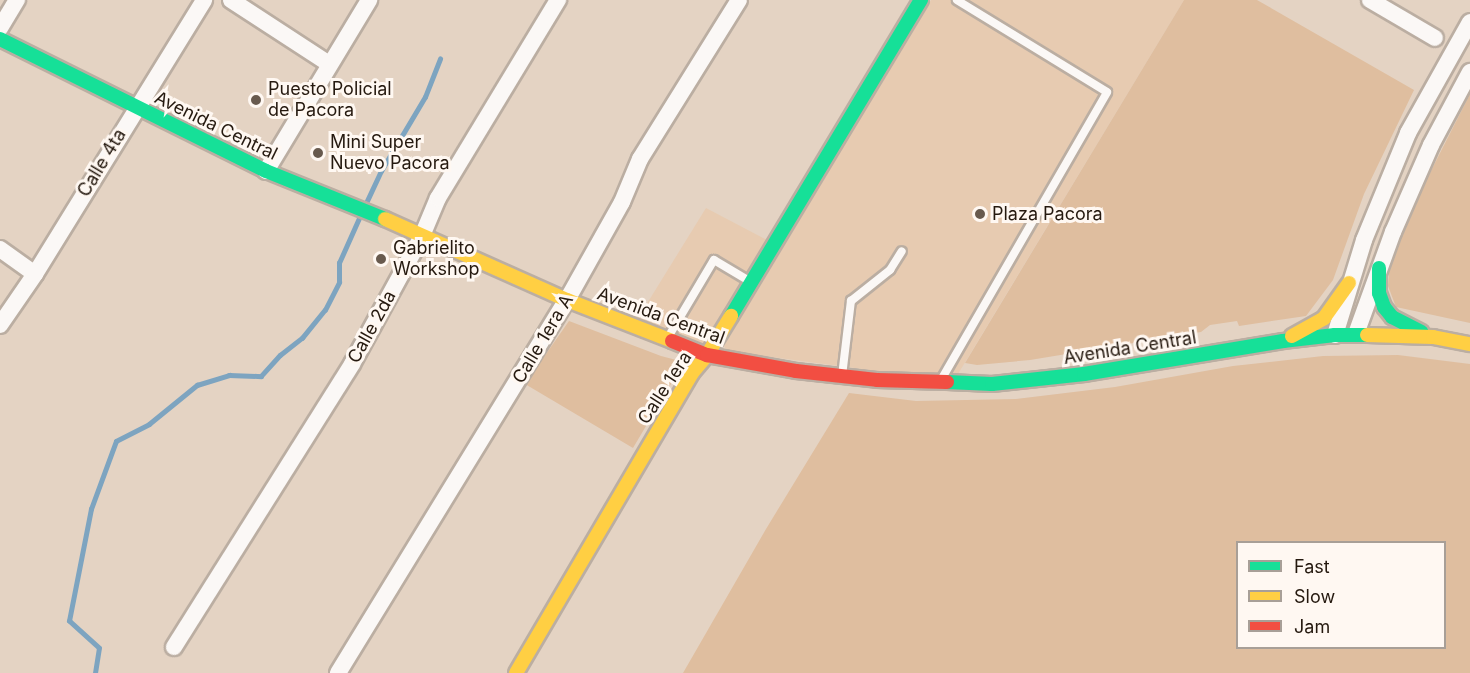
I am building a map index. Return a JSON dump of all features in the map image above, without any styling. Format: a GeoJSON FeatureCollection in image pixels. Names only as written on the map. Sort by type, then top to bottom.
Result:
{"type":"FeatureCollection","features":[{"type":"Feature","properties":{"kind":"street"},"geometry":{"type":"LineString","coordinates":[[0,28],[17,0]]}},
{"type":"Feature","properties":{"kind":"street","name":"Calle 4ta"},"geometry":{"type":"LineString","coordinates":[[0,325],[35,274],[204,0]]}},
{"type":"Feature","properties":{"kind":"street"},"geometry":{"type":"LineString","coordinates":[[231,0],[329,64]]}},
{"type":"Feature","properties":{"kind":"street"},"geometry":{"type":"LineString","coordinates":[[266,171],[369,0]]}},
{"type":"Feature","properties":{"kind":"street","name":"Calle 2da"},"geometry":{"type":"LineString","coordinates":[[174,647],[352,364],[422,236],[438,198],[558,0]]}},
{"type":"Feature","properties":{"kind":"street","name":"Calle 1era A"},"geometry":{"type":"LineString","coordinates":[[338,673],[567,300],[622,202],[640,159],[739,0]]}},
{"type":"Feature","properties":{"kind":"street","name":"Calle 1era"},"geometry":{"type":"LineString","coordinates":[[516,673],[692,373],[707,355],[921,0]]}},
{"type":"Feature","properties":{"kind":"street"},"geometry":{"type":"LineString","coordinates":[[1370,0],[1398,7],[1435,38]]}},
{"type":"Feature","properties":{"kind":"street"},"geometry":{"type":"LineString","coordinates":[[1335,335],[1349,283],[1408,134],[1470,22]]}},
{"type":"Feature","properties":{"kind":"street","name":"Avenida Central"},"geometry":{"type":"LineString","coordinates":[[0,39],[266,171],[368,212],[567,300],[666,341],[707,355],[796,371],[842,376],[939,383],[992,384],[1084,374],[1283,341],[1335,335],[1433,337],[1470,344]]}},
{"type":"Feature","properties":{"kind":"street"},"geometry":{"type":"LineString","coordinates":[[1356,334],[1379,268],[1431,145],[1470,72]]}},
{"type":"Feature","properties":{"kind":"street"},"geometry":{"type":"LineString","coordinates":[[1408,134],[1431,145]]}},
{"type":"Feature","properties":{"kind":"street"},"geometry":{"type":"LineString","coordinates":[[0,249],[35,274]]}},
{"type":"Feature","properties":{"kind":"street"},"geometry":{"type":"LineString","coordinates":[[1379,268],[1379,293],[1384,307],[1403,324],[1433,337]]}},
{"type":"Feature","properties":{"kind":"street"},"geometry":{"type":"LineString","coordinates":[[1283,341],[1323,318],[1349,283]]}},
{"type":"Feature","properties":{"kind":"lane"},"geometry":{"type":"LineString","coordinates":[[939,383],[1107,92],[957,0]]}},
{"type":"Feature","properties":{"kind":"lane"},"geometry":{"type":"LineString","coordinates":[[842,376],[851,301],[890,270],[902,251]]}},
{"type":"Feature","properties":{"kind":"lane"},"geometry":{"type":"LineString","coordinates":[[666,341],[714,260],[751,282]]}},
{"type":"Feature","properties":{"kind":"shaded area"},"geometry":{"type":"Polygon","coordinates":[[[931,0],[1184,0],[958,374],[915,376],[727,351],[724,346],[931,0]]]}},
{"type":"Feature","properties":{"kind":"shaded area"},"geometry":{"type":"Polygon","coordinates":[[[1184,0],[1257,0],[1414,90],[1364,194],[1333,280],[1306,316],[1239,326],[1237,321],[1210,325],[1201,332],[1030,360],[977,365],[965,363],[1184,0]]]}},
{"type":"Feature","properties":{"kind":"shaded area"},"geometry":{"type":"Polygon","coordinates":[[[1470,94],[1470,323],[1396,307],[1388,286],[1389,271],[1406,220],[1470,94]]]}},
{"type":"Feature","properties":{"kind":"shaded area"},"geometry":{"type":"Polygon","coordinates":[[[706,208],[769,241],[704,346],[635,323],[706,208]]]}},
{"type":"Feature","properties":{"kind":"shaded area"},"geometry":{"type":"Polygon","coordinates":[[[569,321],[661,356],[684,362],[633,448],[525,384],[569,321]]]}},
{"type":"Feature","properties":{"kind":"shaded area"},"geometry":{"type":"Polygon","coordinates":[[[1398,355],[1470,364],[1470,673],[683,673],[766,529],[849,393],[916,401],[1016,399],[1115,387],[1233,366],[1323,356],[1398,355]]]}},
{"type":"Feature","properties":{"kind":"waterway"},"geometry":{"type":"LineString","coordinates":[[366,203],[381,171],[425,97],[440,59]]}},
{"type":"Feature","properties":{"kind":"waterway"},"geometry":{"type":"LineString","coordinates":[[95,673],[99,648],[69,621],[91,509],[116,441],[149,424],[197,385],[229,375],[261,376],[280,355],[302,338],[325,310],[339,282],[339,263],[360,216]]}},
{"type":"Feature","properties":{"kind":"traffic: fast"},"geometry":{"type":"LineString","coordinates":[[731,316],[921,0]]}},
{"type":"Feature","properties":{"kind":"traffic: fast"},"geometry":{"type":"LineString","coordinates":[[0,39],[266,171],[385,219]]}},
{"type":"Feature","properties":{"kind":"traffic: fast"},"geometry":{"type":"LineString","coordinates":[[1379,268],[1379,293],[1384,307],[1392,317],[1421,332]]}},
{"type":"Feature","properties":{"kind":"traffic: fast"},"geometry":{"type":"LineString","coordinates":[[947,382],[992,384],[1084,374],[1283,341],[1335,335],[1367,335]]}},
{"type":"Feature","properties":{"kind":"traffic: slow"},"geometry":{"type":"LineString","coordinates":[[385,219],[567,300],[672,341]]}},
{"type":"Feature","properties":{"kind":"traffic: slow"},"geometry":{"type":"LineString","coordinates":[[1292,336],[1324,318],[1349,283]]}},
{"type":"Feature","properties":{"kind":"traffic: slow"},"geometry":{"type":"LineString","coordinates":[[516,673],[692,373],[707,355],[731,316]]}},
{"type":"Feature","properties":{"kind":"traffic: slow"},"geometry":{"type":"LineString","coordinates":[[1367,335],[1433,337],[1470,344]]}},
{"type":"Feature","properties":{"kind":"traffic: jam"},"geometry":{"type":"LineString","coordinates":[[672,341],[707,355],[796,371],[877,380],[947,382]]}},
{"type":"Feature","properties":{"kind":"place","name":"Puesto Policial de Pacora"},"geometry":{"type":"Point","coordinates":[256,100]}},
{"type":"Feature","properties":{"kind":"place","name":"Mini Super Nuevo Pacora"},"geometry":{"type":"Point","coordinates":[318,153]}},
{"type":"Feature","properties":{"kind":"place","name":"Plaza Pacora"},"geometry":{"type":"Point","coordinates":[980,214]}},
{"type":"Feature","properties":{"kind":"place","name":"Gabrielito Workshop"},"geometry":{"type":"Point","coordinates":[381,259]}}]}
